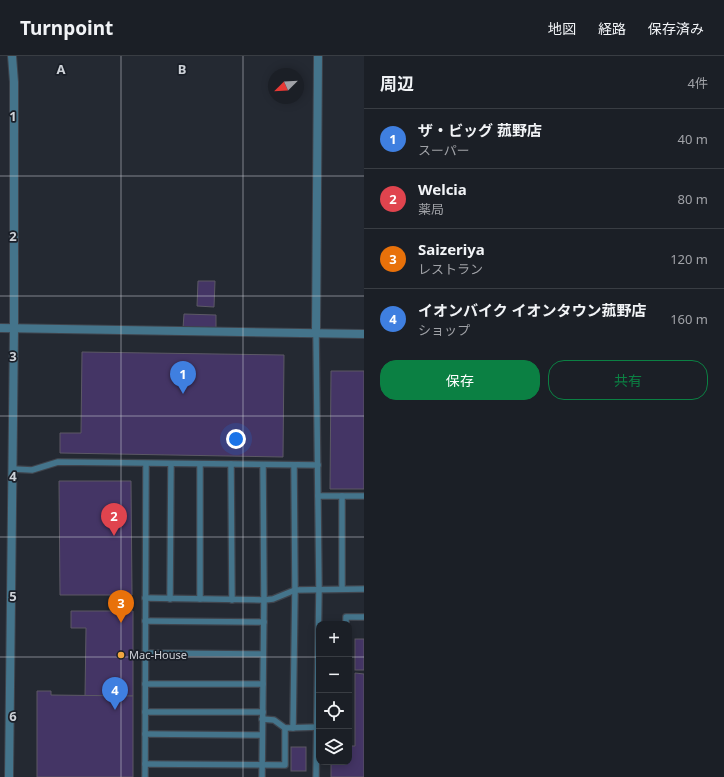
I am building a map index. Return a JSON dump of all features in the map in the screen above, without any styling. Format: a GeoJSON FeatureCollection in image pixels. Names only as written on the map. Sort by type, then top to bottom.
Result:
{"type":"FeatureCollection","features":[{"type":"Feature","properties":{"kind":"street"},"geometry":{"type":"LineString","coordinates":[[9,777],[14,329],[14,82],[12,56]]}},
{"type":"Feature","properties":{"kind":"street"},"geometry":{"type":"LineString","coordinates":[[316,333],[318,56]]}},
{"type":"Feature","properties":{"kind":"street"},"geometry":{"type":"LineString","coordinates":[[0,328],[364,334]]}},
{"type":"Feature","properties":{"kind":"lane"},"geometry":{"type":"LineString","coordinates":[[316,333],[319,589],[318,693]]}},
{"type":"Feature","properties":{"kind":"lane"},"geometry":{"type":"LineString","coordinates":[[13,469],[32,470],[58,462],[318,465]]}},
{"type":"Feature","properties":{"kind":"lane"},"geometry":{"type":"LineString","coordinates":[[145,777],[146,464]]}},
{"type":"Feature","properties":{"kind":"lane"},"geometry":{"type":"LineString","coordinates":[[170,599],[171,464]]}},
{"type":"Feature","properties":{"kind":"lane"},"geometry":{"type":"LineString","coordinates":[[200,464],[200,599]]}},
{"type":"Feature","properties":{"kind":"lane"},"geometry":{"type":"LineString","coordinates":[[231,464],[232,600]]}},
{"type":"Feature","properties":{"kind":"lane"},"geometry":{"type":"LineString","coordinates":[[262,777],[264,622],[263,465]]}},
{"type":"Feature","properties":{"kind":"lane"},"geometry":{"type":"LineString","coordinates":[[293,728],[295,590],[294,465]]}},
{"type":"Feature","properties":{"kind":"lane"},"geometry":{"type":"LineString","coordinates":[[318,496],[364,496]]}},
{"type":"Feature","properties":{"kind":"lane"},"geometry":{"type":"LineString","coordinates":[[342,496],[342,589]]}},
{"type":"Feature","properties":{"kind":"lane"},"geometry":{"type":"LineString","coordinates":[[145,598],[264,600],[295,590],[364,589]]}},
{"type":"Feature","properties":{"kind":"lane"},"geometry":{"type":"LineString","coordinates":[[346,621],[346,617],[364,617]]}},
{"type":"Feature","properties":{"kind":"lane"},"geometry":{"type":"LineString","coordinates":[[145,621],[264,622]]}},
{"type":"Feature","properties":{"kind":"lane"},"geometry":{"type":"LineString","coordinates":[[145,653],[263,654]]}},
{"type":"Feature","properties":{"kind":"lane"},"geometry":{"type":"LineString","coordinates":[[145,684],[263,684]]}},
{"type":"Feature","properties":{"kind":"lane"},"geometry":{"type":"LineString","coordinates":[[145,712],[263,712]]}},
{"type":"Feature","properties":{"kind":"lane"},"geometry":{"type":"LineString","coordinates":[[262,720],[274,720],[286,728],[316,727]]}},
{"type":"Feature","properties":{"kind":"lane"},"geometry":{"type":"LineString","coordinates":[[145,764],[285,765],[286,728]]}},
{"type":"Feature","properties":{"kind":"lane"},"geometry":{"type":"LineString","coordinates":[[316,777],[318,729]]}},
{"type":"Feature","properties":{"kind":"lane"},"geometry":{"type":"LineString","coordinates":[[145,734],[262,735]]}},
{"type":"Feature","properties":{"kind":"building"},"geometry":{"type":"Polygon","coordinates":[[[198,281],[215,281],[214,307],[197,306],[198,281]]]}},
{"type":"Feature","properties":{"kind":"building"},"geometry":{"type":"Polygon","coordinates":[[[184,314],[216,315],[216,329],[183,328],[184,314]]]}},
{"type":"Feature","properties":{"kind":"building"},"geometry":{"type":"Polygon","coordinates":[[[82,352],[284,355],[283,457],[60,453],[60,433],[81,433],[82,352]]]}},
{"type":"Feature","properties":{"kind":"building"},"geometry":{"type":"Polygon","coordinates":[[[331,371],[364,371],[364,489],[330,489],[331,371]]]}},
{"type":"Feature","properties":{"kind":"building"},"geometry":{"type":"Polygon","coordinates":[[[59,481],[131,481],[132,595],[60,595],[59,481]]]}},
{"type":"Feature","properties":{"kind":"building"},"geometry":{"type":"Polygon","coordinates":[[[71,611],[133,611],[133,696],[85,696],[86,628],[71,628],[71,611]]]}},
{"type":"Feature","properties":{"kind":"building"},"geometry":{"type":"Polygon","coordinates":[[[355,639],[364,639],[364,670],[355,670],[355,639]]]}},
{"type":"Feature","properties":{"kind":"building"},"geometry":{"type":"Polygon","coordinates":[[[355,673],[364,674],[364,777],[331,777],[331,765],[352,765],[352,746],[355,746],[355,673]]]}},
{"type":"Feature","properties":{"kind":"building"},"geometry":{"type":"Polygon","coordinates":[[[37,691],[51,691],[51,695],[133,696],[133,777],[37,777],[37,691]]]}},
{"type":"Feature","properties":{"kind":"building"},"geometry":{"type":"Polygon","coordinates":[[[291,747],[306,747],[306,771],[291,771],[291,747]]]}},
{"type":"Feature","properties":{"kind":"place","name":"ザ・ビッグ 菰野店"},"geometry":{"type":"Point","coordinates":[183,394]}},
{"type":"Feature","properties":{"kind":"place","name":"Welcia"},"geometry":{"type":"Point","coordinates":[114,536]}},
{"type":"Feature","properties":{"kind":"place","name":"Saizeriya"},"geometry":{"type":"Point","coordinates":[121,623]}},
{"type":"Feature","properties":{"kind":"place","name":"Mac-House"},"geometry":{"type":"Point","coordinates":[121,655]}},
{"type":"Feature","properties":{"kind":"place","name":"イオンバイク イオンタウン菰野店"},"geometry":{"type":"Point","coordinates":[115,710]}}]}
